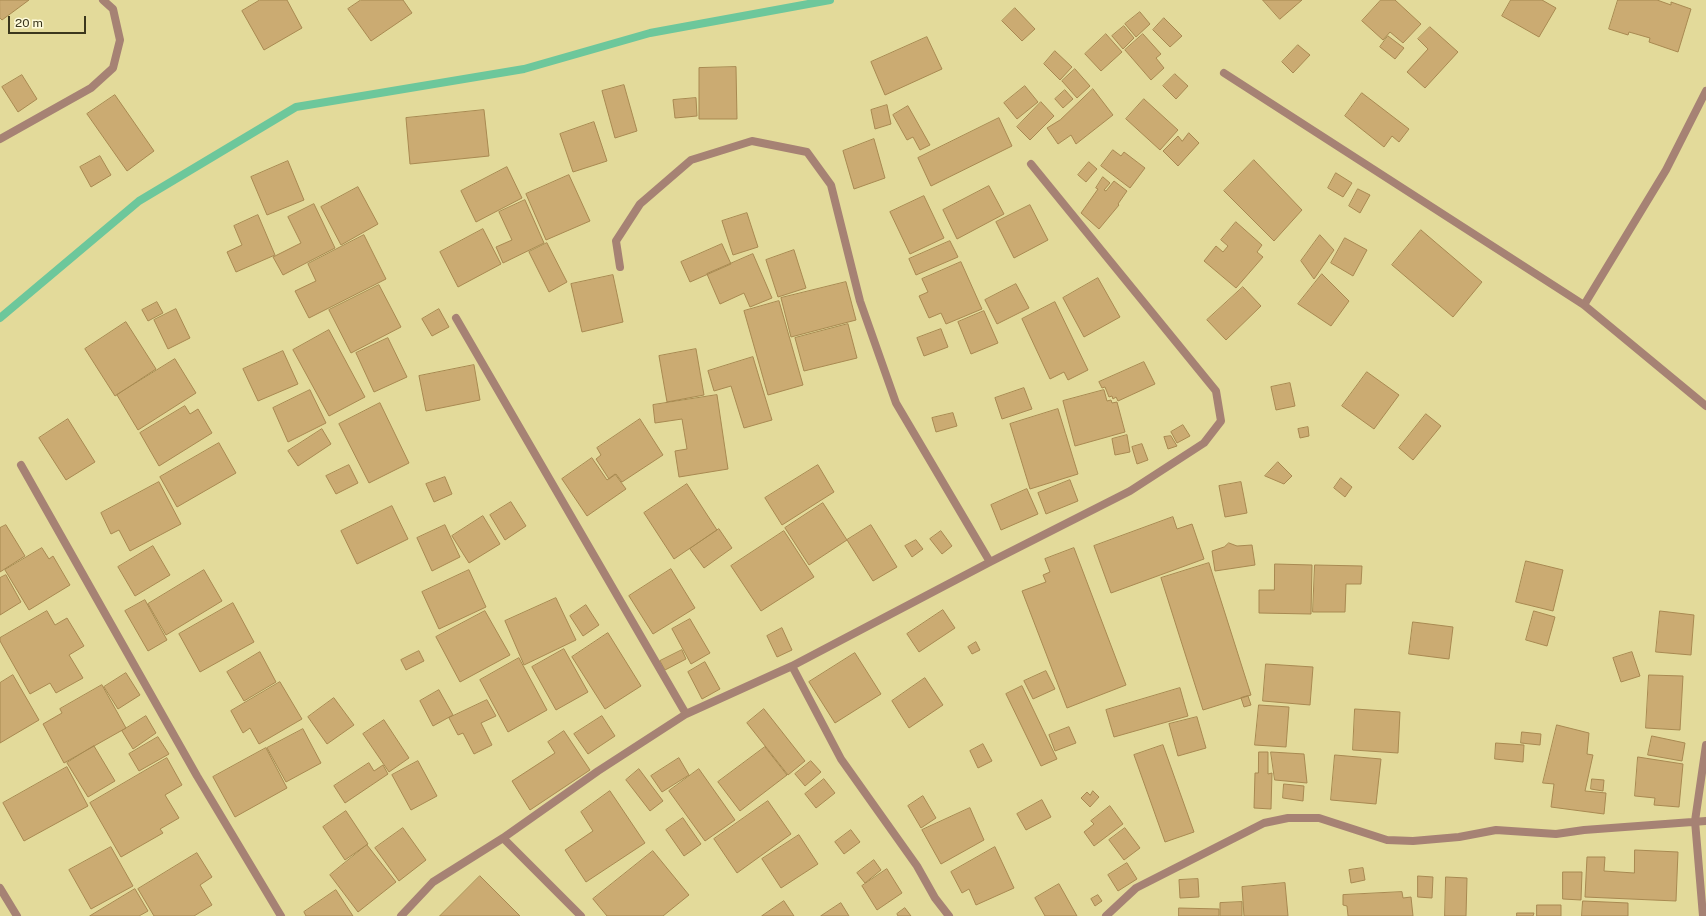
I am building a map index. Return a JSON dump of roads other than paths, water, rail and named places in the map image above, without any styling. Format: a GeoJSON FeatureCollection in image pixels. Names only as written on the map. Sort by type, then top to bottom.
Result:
{"type":"FeatureCollection","features":[{"type":"Feature","properties":{"kind":"street"},"geometry":{"type":"LineString","coordinates":[[0,140],[91,88],[113,68],[120,40],[113,9],[104,0]]}},
{"type":"Feature","properties":{"kind":"street"},"geometry":{"type":"LineString","coordinates":[[1224,73],[1584,305],[1706,406]]}},
{"type":"Feature","properties":{"kind":"street"},"geometry":{"type":"LineString","coordinates":[[1584,305],[1666,170],[1706,91]]}},
{"type":"Feature","properties":{"kind":"street"},"geometry":{"type":"LineString","coordinates":[[620,267],[616,241],[640,204],[691,160],[752,141],[807,152],[831,185],[860,301],[896,403],[990,562]]}},
{"type":"Feature","properties":{"kind":"street"},"geometry":{"type":"LineString","coordinates":[[401,916],[433,882],[503,838],[598,772],[686,714],[792,666],[990,562],[1130,491],[1204,443],[1221,421],[1216,391],[1031,164]]}},
{"type":"Feature","properties":{"kind":"street"},"geometry":{"type":"LineString","coordinates":[[456,318],[686,714]]}},
{"type":"Feature","properties":{"kind":"street"},"geometry":{"type":"LineString","coordinates":[[21,465],[197,776],[281,916]]}},
{"type":"Feature","properties":{"kind":"street"},"geometry":{"type":"LineString","coordinates":[[792,666],[841,759],[917,866],[935,898],[949,916]]}},
{"type":"Feature","properties":{"kind":"street"},"geometry":{"type":"LineString","coordinates":[[1703,916],[1695,821],[1706,745]]}},
{"type":"Feature","properties":{"kind":"street"},"geometry":{"type":"LineString","coordinates":[[1106,916],[1136,888],[1264,823],[1288,818],[1319,818],[1388,840],[1413,842],[1459,837],[1496,830],[1556,834],[1584,830],[1706,821]]}},
{"type":"Feature","properties":{"kind":"street"},"geometry":{"type":"LineString","coordinates":[[503,838],[580,916]]}},
{"type":"Feature","properties":{"kind":"street"},"geometry":{"type":"LineString","coordinates":[[0,888],[18,916]]}},
{"type":"Feature","properties":{"kind":"waterway"},"geometry":{"type":"LineString","coordinates":[[0,318],[139,201],[296,107],[524,69],[650,33],[830,0]]}}]}
